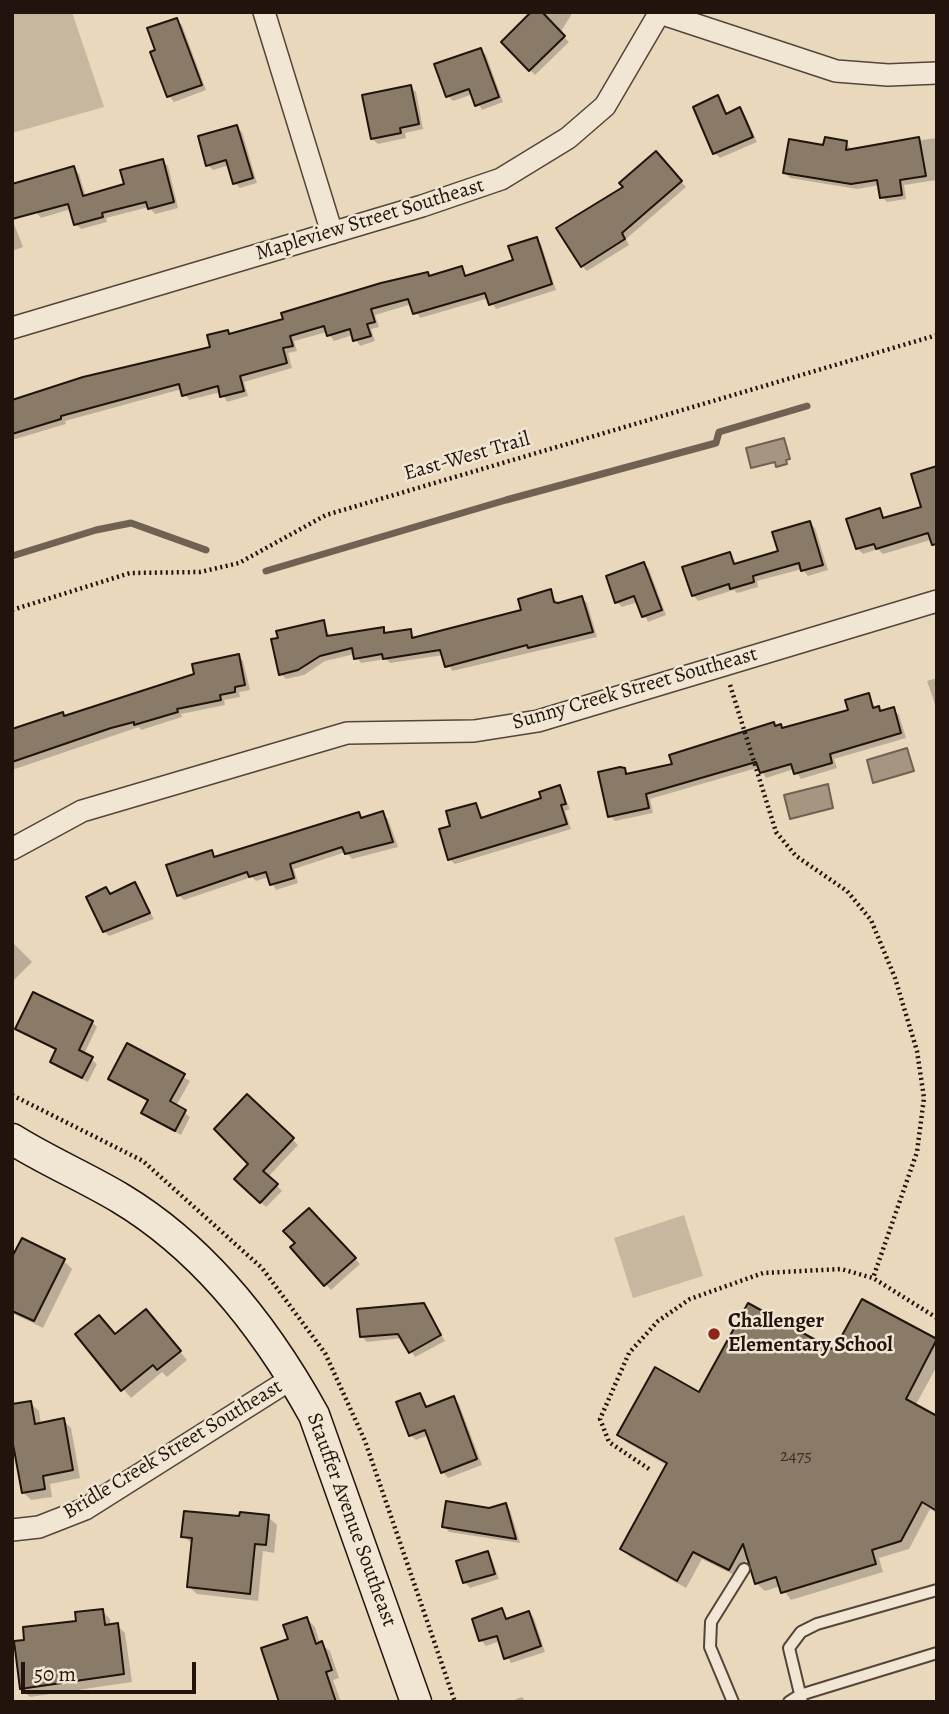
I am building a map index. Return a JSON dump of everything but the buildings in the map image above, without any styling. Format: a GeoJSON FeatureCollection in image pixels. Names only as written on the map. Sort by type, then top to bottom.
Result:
{"type":"FeatureCollection","features":[{"type":"Feature","properties":{"kind":"street"},"geometry":{"type":"LineString","coordinates":[[264,12],[332,233]]}},
{"type":"Feature","properties":{"kind":"street"},"geometry":{"type":"LineString","coordinates":[[660,13],[836,71],[888,75],[937,73]]}},
{"type":"Feature","properties":{"kind":"street","name":"Mapleview Street Southeast"},"geometry":{"type":"LineString","coordinates":[[12,328],[332,233],[501,179],[568,138],[604,106],[660,13]]}},
{"type":"Feature","properties":{"kind":"street","name":"Sunny Creek Street Southeast"},"geometry":{"type":"LineString","coordinates":[[12,849],[82,811],[346,733],[474,732],[513,725],[937,601]]}},
{"type":"Feature","properties":{"kind":"street","name":"Stauffer Avenue Southeast"},"geometry":{"type":"LineString","coordinates":[[12,1139],[121,1199],[190,1252],[250,1315],[293,1377],[314,1415],[415,1702]]}},
{"type":"Feature","properties":{"kind":"street","name":"Bridle Creek Street Southeast"},"geometry":{"type":"LineString","coordinates":[[12,1530],[39,1527],[85,1508],[293,1377]]}},
{"type":"Feature","properties":{"kind":"lane"},"geometry":{"type":"LineString","coordinates":[[733,1702],[725,1689],[710,1647],[711,1622],[744,1569]]}},
{"type":"Feature","properties":{"kind":"lane"},"geometry":{"type":"LineString","coordinates":[[801,1698],[789,1648],[801,1632],[817,1624],[937,1590]]}},
{"type":"Feature","properties":{"kind":"lane"},"geometry":{"type":"LineString","coordinates":[[789,1702],[937,1653]]}},
{"type":"Feature","properties":{"kind":"path","name":"East-West Trail"},"geometry":{"type":"LineString","coordinates":[[12,610],[130,573],[200,572],[239,563],[327,515],[937,335]]}},
{"type":"Feature","properties":{"kind":"path"},"geometry":{"type":"LineString","coordinates":[[724,664],[776,832],[796,856],[847,891],[872,920],[895,978],[917,1051],[924,1098],[917,1152],[873,1278]]}},
{"type":"Feature","properties":{"kind":"path"},"geometry":{"type":"LineString","coordinates":[[649,1469],[609,1442],[600,1419],[629,1353],[658,1321],[690,1299],[763,1273],[841,1269],[873,1278],[937,1318]]}},
{"type":"Feature","properties":{"kind":"shaded area"},"geometry":{"type":"Polygon","coordinates":[[[12,12],[72,12],[104,107],[12,133],[12,12]]]}},
{"type":"Feature","properties":{"kind":"shaded area"},"geometry":{"type":"Polygon","coordinates":[[[784,438],[790,459],[786,460],[787,464],[776,467],[775,462],[751,468],[746,448],[784,438]]]}},
{"type":"Feature","properties":{"kind":"shaded area"},"geometry":{"type":"Polygon","coordinates":[[[907,748],[914,771],[873,783],[867,760],[907,748]]]}},
{"type":"Feature","properties":{"kind":"shaded area"},"geometry":{"type":"Polygon","coordinates":[[[828,784],[833,808],[790,819],[784,795],[828,784]]]}},
{"type":"Feature","properties":{"kind":"shaded area"},"geometry":{"type":"Polygon","coordinates":[[[684,1215],[703,1276],[633,1298],[614,1238],[684,1215]]]}},
{"type":"Feature","properties":{"kind":"waterway"},"geometry":{"type":"LineString","coordinates":[[266,571],[506,500],[716,443],[719,432],[807,406]]}},
{"type":"Feature","properties":{"kind":"waterway"},"geometry":{"type":"LineString","coordinates":[[12,556],[96,530],[131,523],[206,550]]}},
{"type":"Feature","properties":{"kind":"place","name":"Challenger Elementary School"},"geometry":{"type":"Point","coordinates":[714,1334]}}]}
